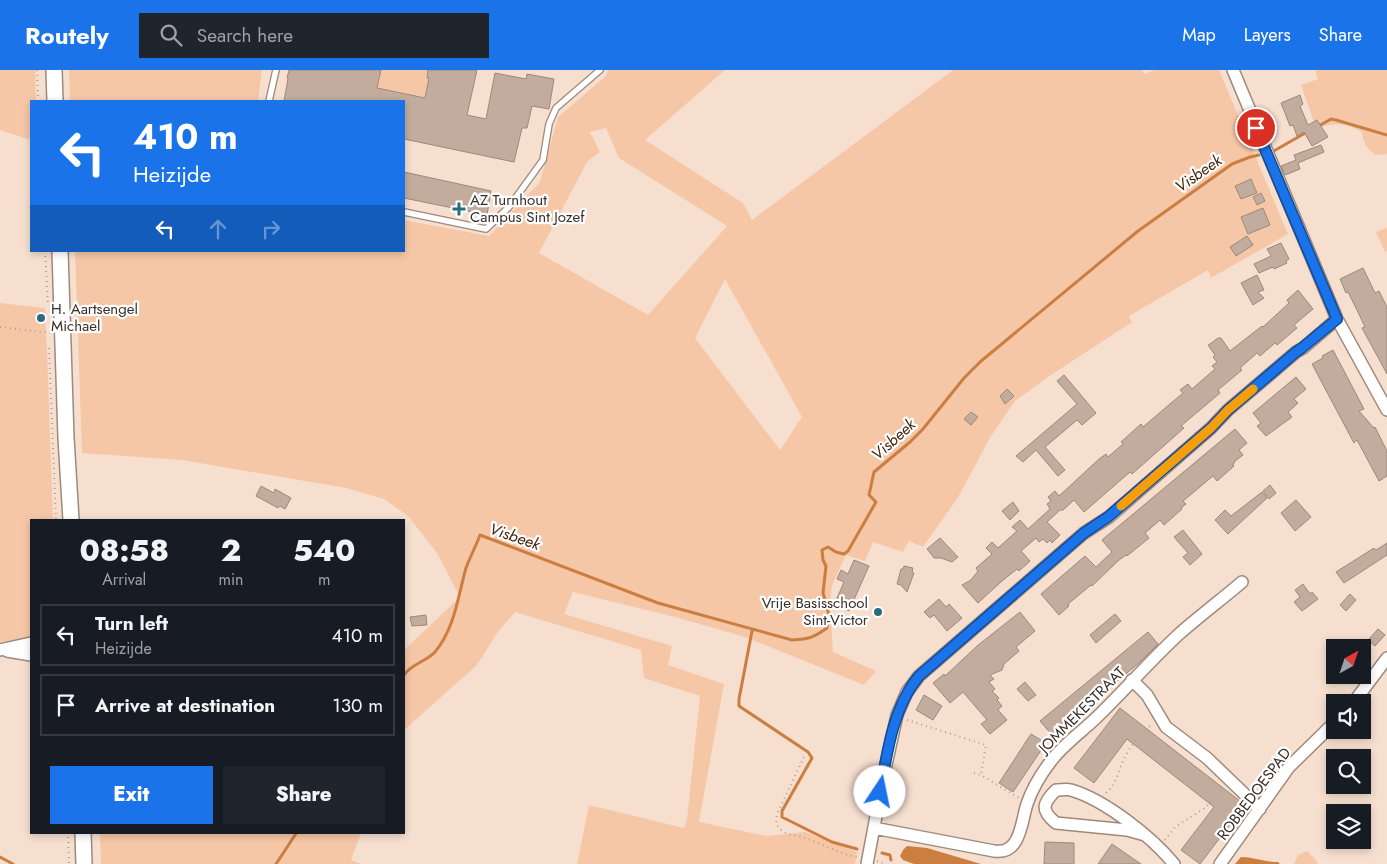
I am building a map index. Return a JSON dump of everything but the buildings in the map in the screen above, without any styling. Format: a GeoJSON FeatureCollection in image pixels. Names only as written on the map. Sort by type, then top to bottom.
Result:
{"type":"FeatureCollection","features":[{"type":"Feature","properties":{"kind":"street"},"geometry":{"type":"LineString","coordinates":[[54,70],[55,100]]}},
{"type":"Feature","properties":{"kind":"street"},"geometry":{"type":"LineString","coordinates":[[1233,70],[1337,319],[1387,410]]}},
{"type":"Feature","properties":{"kind":"street"},"geometry":{"type":"LineString","coordinates":[[60,252],[71,519]]}},
{"type":"Feature","properties":{"kind":"street"},"geometry":{"type":"LineString","coordinates":[[864,861],[874,828],[897,715],[907,692],[919,676],[1079,538],[1108,517],[1211,428],[1228,410],[1337,319]]}},
{"type":"Feature","properties":{"kind":"street","name":"JOMMEKESTRAAT"},"geometry":{"type":"LineString","coordinates":[[874,828],[999,852],[1009,848],[1019,838],[1027,804],[1036,784],[1053,758],[1094,720],[1178,635],[1242,582]]}},
{"type":"Feature","properties":{"kind":"street"},"geometry":{"type":"LineString","coordinates":[[0,650],[30,643]]}},
{"type":"Feature","properties":{"kind":"street"},"geometry":{"type":"LineString","coordinates":[[0,650],[30,655]]}},
{"type":"Feature","properties":{"kind":"street"},"geometry":{"type":"LineString","coordinates":[[1360,694],[1387,658]]}},
{"type":"Feature","properties":{"kind":"street"},"geometry":{"type":"LineString","coordinates":[[1132,680],[1147,695],[1166,727],[1207,758],[1260,809]]}},
{"type":"Feature","properties":{"kind":"street","name":"ROBBEDOESPAD"},"geometry":{"type":"LineString","coordinates":[[1220,864],[1288,767],[1326,731]]}},
{"type":"Feature","properties":{"kind":"street"},"geometry":{"type":"LineString","coordinates":[[1145,835],[1127,830],[1056,823],[1046,812],[1044,806],[1047,799],[1056,790],[1070,790],[1093,800],[1145,835],[1174,864]]}},
{"type":"Feature","properties":{"kind":"street"},"geometry":{"type":"LineString","coordinates":[[82,834],[84,864]]}},
{"type":"Feature","properties":{"kind":"lane"},"geometry":{"type":"LineString","coordinates":[[269,100],[276,70]]}},
{"type":"Feature","properties":{"kind":"lane"},"geometry":{"type":"LineString","coordinates":[[405,212],[486,229],[509,207],[543,160],[549,124],[556,108],[600,70]]}},
{"type":"Feature","properties":{"kind":"path"},"geometry":{"type":"LineString","coordinates":[[37,70],[38,100]]}},
{"type":"Feature","properties":{"kind":"path"},"geometry":{"type":"LineString","coordinates":[[45,252],[48,308]]}},
{"type":"Feature","properties":{"kind":"path"},"geometry":{"type":"LineString","coordinates":[[0,327],[63,335]]}},
{"type":"Feature","properties":{"kind":"path"},"geometry":{"type":"LineString","coordinates":[[903,719],[986,745],[981,775]]}},
{"type":"Feature","properties":{"kind":"path"},"geometry":{"type":"LineString","coordinates":[[1093,800],[1111,789],[1122,763],[1136,741],[1147,728],[1162,720]]}},
{"type":"Feature","properties":{"kind":"path"},"geometry":{"type":"LineString","coordinates":[[804,757],[776,814],[779,828],[787,834],[802,837],[834,851],[864,861]]}},
{"type":"Feature","properties":{"kind":"path"},"geometry":{"type":"LineString","coordinates":[[974,773],[981,775],[1027,804]]}},
{"type":"Feature","properties":{"kind":"path"},"geometry":{"type":"LineString","coordinates":[[1161,849],[1175,827],[1205,808],[1229,779]]}},
{"type":"Feature","properties":{"kind":"path"},"geometry":{"type":"LineString","coordinates":[[68,834],[69,864]]}},
{"type":"Feature","properties":{"kind":"path"},"geometry":{"type":"LineString","coordinates":[[882,863],[886,864]]}},
{"type":"Feature","properties":{"kind":"shaded area"},"geometry":{"type":"Polygon","coordinates":[[[0,70],[35,70],[36,100],[30,100],[30,140],[0,130],[0,70]]]}},
{"type":"Feature","properties":{"kind":"shaded area"},"geometry":{"type":"Polygon","coordinates":[[[69,70],[262,70],[258,100],[70,100],[69,70]]]}},
{"type":"Feature","properties":{"kind":"shaded area"},"geometry":{"type":"Polygon","coordinates":[[[381,70],[428,70],[427,78],[429,78],[424,106],[411,95],[377,88],[381,70]]]}},
{"type":"Feature","properties":{"kind":"shaded area"},"geometry":{"type":"Polygon","coordinates":[[[608,70],[725,70],[645,140],[743,203],[752,220],[953,70],[1142,70],[1144,74],[1154,70],[1219,70],[1288,234],[1211,278],[1208,270],[1129,316],[1132,322],[1015,401],[991,436],[957,499],[923,547],[909,541],[903,552],[873,542],[865,561],[846,555],[832,585],[830,604],[833,652],[876,671],[864,685],[745,637],[675,617],[573,592],[564,614],[672,646],[668,665],[724,684],[699,822],[767,836],[805,832],[857,852],[855,864],[577,864],[589,805],[684,828],[687,819],[700,696],[644,678],[641,650],[515,612],[497,633],[477,665],[405,729],[405,649],[460,597],[437,553],[408,516],[384,499],[346,488],[182,460],[82,453],[75,252],[405,252],[405,220],[489,236],[540,182],[558,117],[606,76],[608,70]],[[606,128],[590,132],[600,152],[587,162],[539,253],[648,315],[727,226],[619,158],[606,128]],[[725,279],[695,338],[780,450],[802,417],[725,279]]]}},
{"type":"Feature","properties":{"kind":"shaded area"},"geometry":{"type":"Polygon","coordinates":[[[1315,70],[1387,70],[1387,154],[1375,155],[1366,145],[1362,132],[1350,126],[1334,124],[1316,128],[1301,85],[1318,79],[1315,70]]]}},
{"type":"Feature","properties":{"kind":"shaded area"},"geometry":{"type":"Polygon","coordinates":[[[1387,228],[1387,251],[1385,252],[1376,232],[1387,228]]]}},
{"type":"Feature","properties":{"kind":"shaded area"},"geometry":{"type":"Polygon","coordinates":[[[0,303],[45,308],[45,315],[37,315],[37,321],[45,322],[53,519],[30,519],[30,637],[0,642],[0,303]]]}},
{"type":"Feature","properties":{"kind":"shaded area"},"geometry":{"type":"Polygon","coordinates":[[[100,834],[361,834],[351,860],[361,864],[101,864],[100,834]]]}},
{"type":"Feature","properties":{"kind":"shaded area"},"geometry":{"type":"Polygon","coordinates":[[[907,846],[927,848],[981,864],[914,864],[903,860],[900,856],[907,846]]]}},
{"type":"Feature","properties":{"kind":"shaded area"},"geometry":{"type":"Polygon","coordinates":[[[1307,851],[1318,864],[1294,864],[1298,855],[1307,851]]]}},
{"type":"Feature","properties":{"kind":"shaded area"},"geometry":{"type":"Polygon","coordinates":[[[1241,857],[1278,862],[1280,864],[1235,864],[1241,857]]]}},
{"type":"Feature","properties":{"kind":"waterway","name":"Visbeek"},"geometry":{"type":"LineString","coordinates":[[1317,127],[1331,119],[1387,135]]}},
{"type":"Feature","properties":{"kind":"waterway","name":"Visbeek"},"geometry":{"type":"LineString","coordinates":[[1272,152],[1307,132]]}},
{"type":"Feature","properties":{"kind":"waterway","name":"Visbeek"},"geometry":{"type":"LineString","coordinates":[[405,674],[428,658],[442,643],[455,612],[466,568],[480,535],[658,603],[792,640],[818,634],[827,628],[829,615],[823,593],[826,566],[822,550],[828,547],[844,554],[848,551],[876,502],[869,495],[874,472],[923,429],[964,378],[980,362],[1138,231],[1232,164],[1259,155]]}},
{"type":"Feature","properties":{"kind":"waterway"},"geometry":{"type":"LineString","coordinates":[[752,631],[739,706],[808,752],[812,758],[782,811],[782,817],[832,842],[857,849]]}},
{"type":"Feature","properties":{"kind":"waterway","name":"Visbeek"},"geometry":{"type":"LineString","coordinates":[[276,864],[296,834]]}},
{"type":"Feature","properties":{"kind":"waterway"},"geometry":{"type":"LineString","coordinates":[[882,853],[890,855],[891,860]]}},
{"type":"Feature","properties":{"kind":"waterway","name":"Visbeek"},"geometry":{"type":"LineString","coordinates":[[0,857],[13,864]]}},
{"type":"Feature","properties":{"kind":"slow traffic"},"geometry":{"type":"LineString","coordinates":[[1121,506],[1253,389]]}},
{"type":"Feature","properties":{"kind":"place","name":"AZ Turnhout Campus Sint Jozef"},"geometry":{"type":"Point","coordinates":[459,209]}},
{"type":"Feature","properties":{"kind":"place","name":"H. Aartsengel Michael"},"geometry":{"type":"Point","coordinates":[41,318]}},
{"type":"Feature","properties":{"kind":"place","name":"Vrije Basisschool Sint-Victor"},"geometry":{"type":"Point","coordinates":[878,612]}},
{"type":"Feature","properties":{"kind":"route"},"geometry":{"type":"LineString","coordinates":[[880,792],[900,706],[919,676],[1084,533],[1108,517],[1211,428],[1228,410],[1337,319],[1256,128]]}}]}
